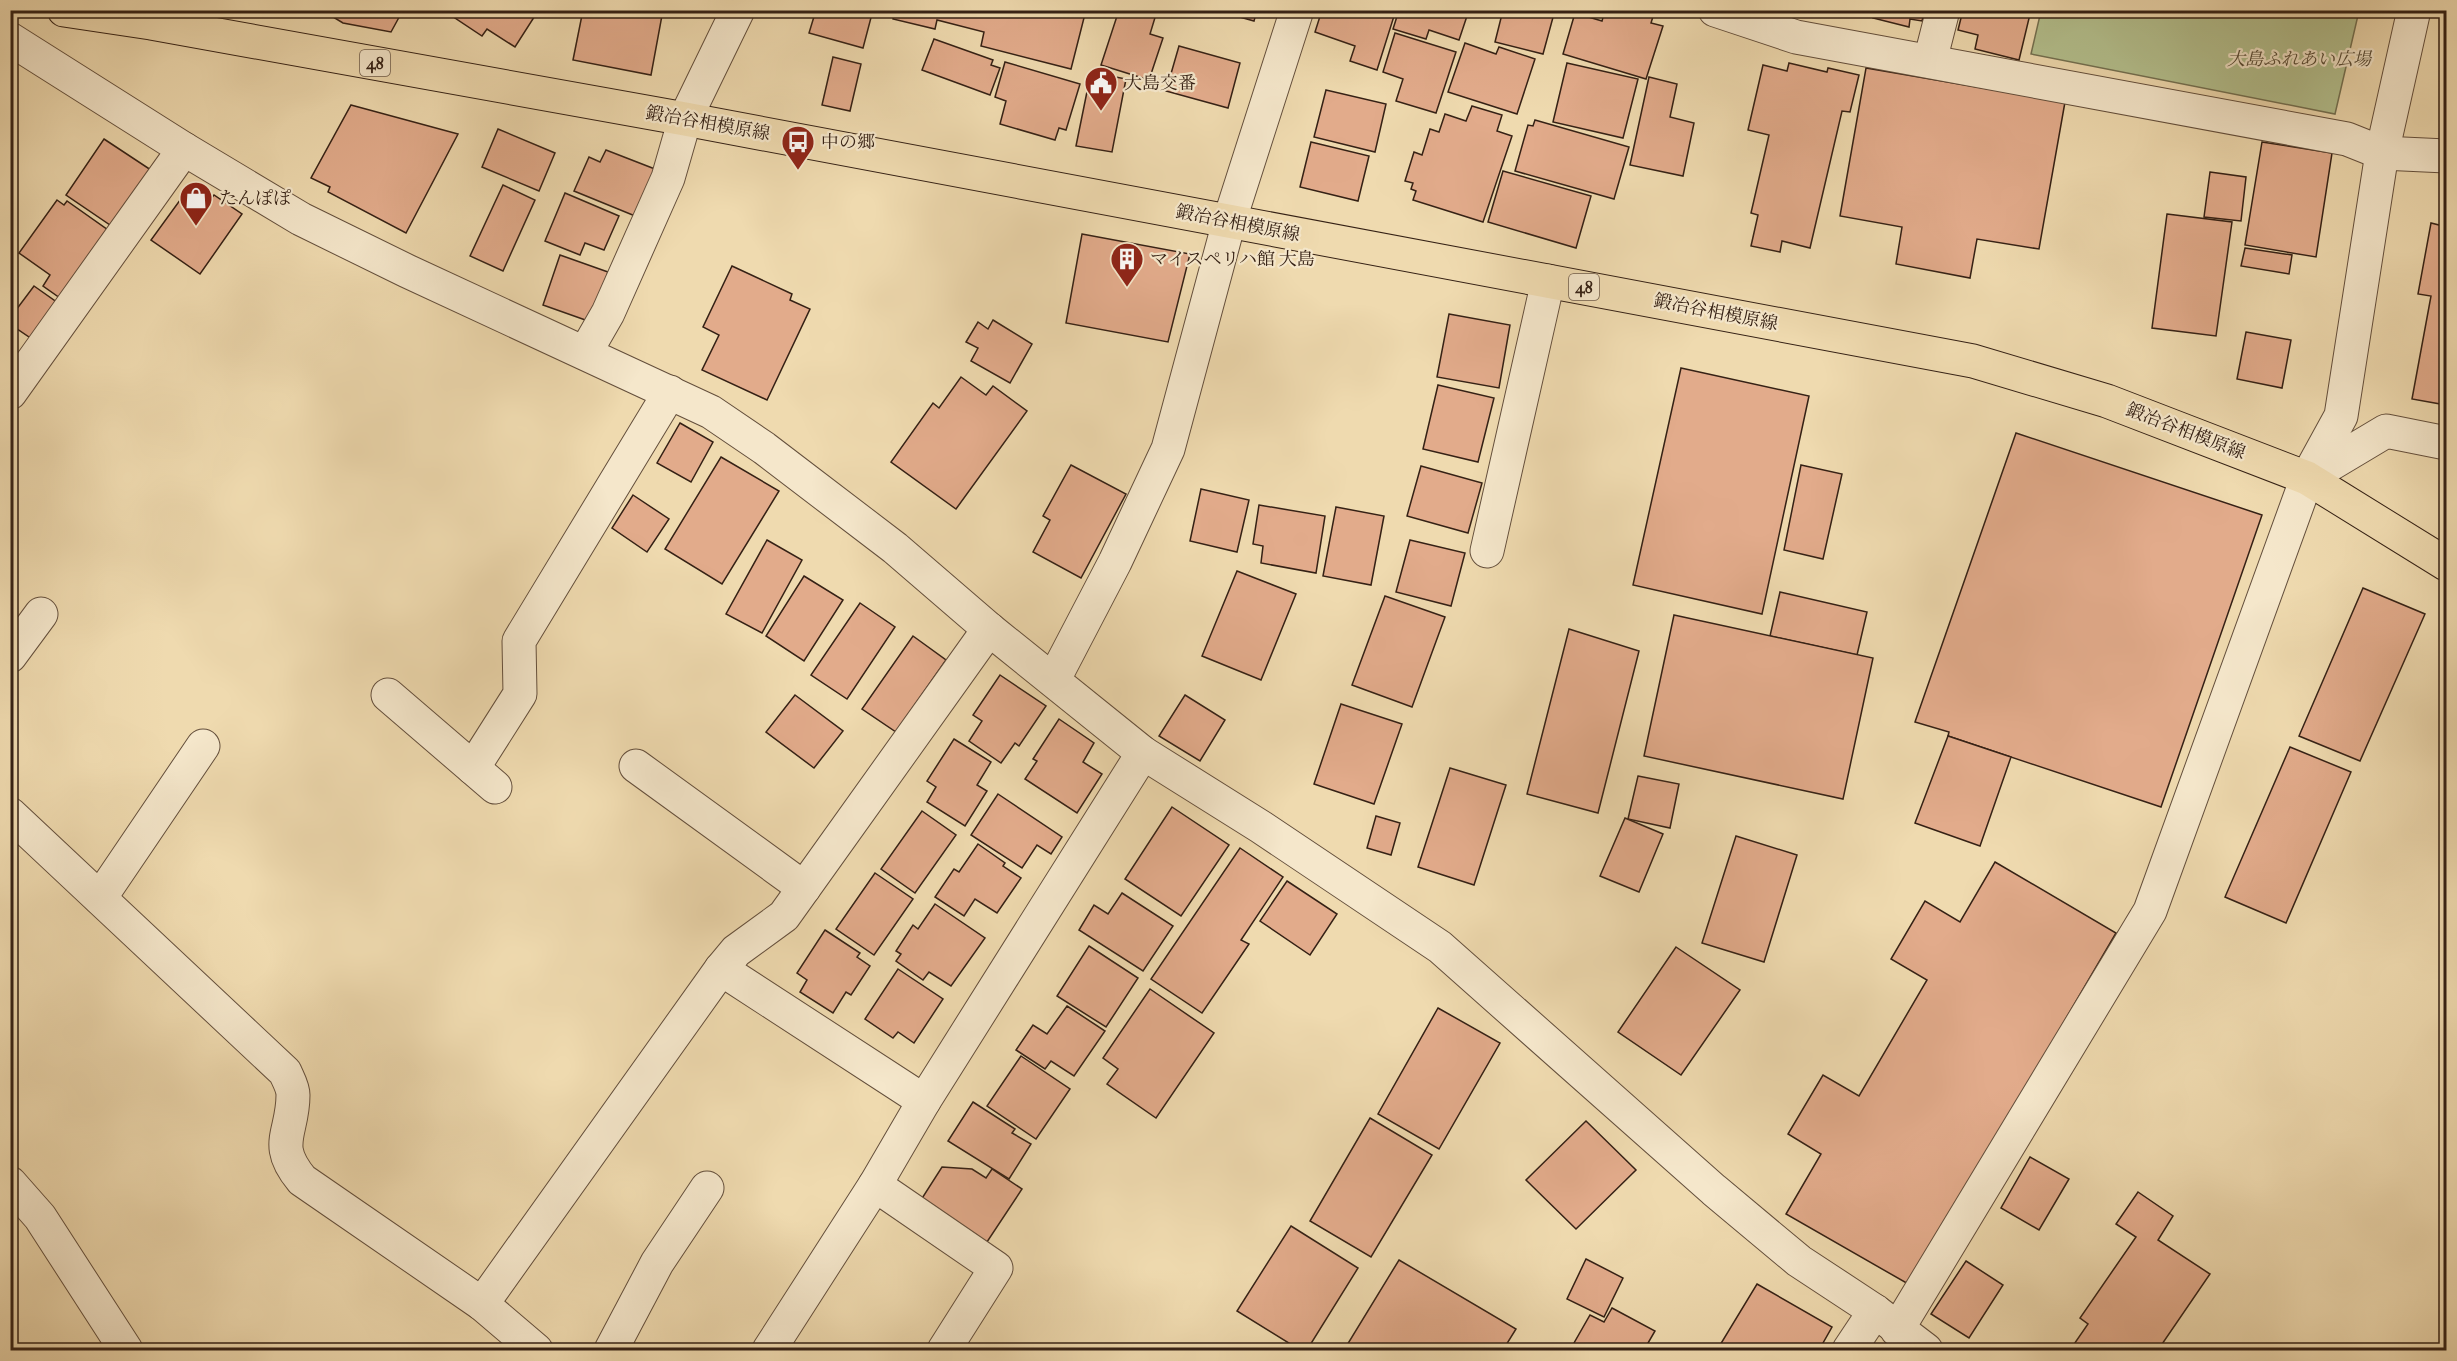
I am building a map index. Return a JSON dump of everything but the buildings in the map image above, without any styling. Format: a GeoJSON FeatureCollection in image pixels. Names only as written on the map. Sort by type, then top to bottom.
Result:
{"type":"FeatureCollection","features":[{"type":"Feature","properties":{"kind":"main road","name":"鍛冶谷相模原線"},"geometry":{"type":"LineString","coordinates":[[64,10],[151,23],[685,119],[1973,361],[2107,401],[2307,478],[2446,564]]}},
{"type":"Feature","properties":{"kind":"street"},"geometry":{"type":"LineString","coordinates":[[585,353],[608,313],[668,178],[685,119],[738,10]]}},
{"type":"Feature","properties":{"kind":"street"},"geometry":{"type":"LineString","coordinates":[[1054,679],[1115,562],[1168,449],[1229,222],[1297,10]]}},
{"type":"Feature","properties":{"kind":"street"},"geometry":{"type":"LineString","coordinates":[[1715,10],[1796,36],[2347,139],[2382,153],[2446,156]]}},
{"type":"Feature","properties":{"kind":"street"},"geometry":{"type":"LineString","coordinates":[[1930,61],[1943,10]]}},
{"type":"Feature","properties":{"kind":"street"},"geometry":{"type":"LineString","coordinates":[[1849,1350],[1886,1320],[2150,911],[2307,478],[2341,416],[2382,153],[2414,10]]}},
{"type":"Feature","properties":{"kind":"street"},"geometry":{"type":"LineString","coordinates":[[10,39],[184,149],[301,219],[407,272],[711,412],[764,448],[895,548],[989,629],[1054,679],[1143,753],[1262,827],[1440,947],[1714,1190],[1799,1262],[1886,1320],[1926,1350]]}},
{"type":"Feature","properties":{"kind":"street"},"geometry":{"type":"LineString","coordinates":[[10,393],[184,149]]}},
{"type":"Feature","properties":{"kind":"street"},"geometry":{"type":"LineString","coordinates":[[1487,550],[1548,281]]}},
{"type":"Feature","properties":{"kind":"street"},"geometry":{"type":"LineString","coordinates":[[388,695],[484,777],[520,694],[519,641],[670,392]]}},
{"type":"Feature","properties":{"kind":"street"},"geometry":{"type":"LineString","coordinates":[[2307,478],[2386,431],[2446,443]]}},
{"type":"Feature","properties":{"kind":"street"},"geometry":{"type":"LineString","coordinates":[[10,656],[41,614]]}},
{"type":"Feature","properties":{"kind":"street"},"geometry":{"type":"LineString","coordinates":[[482,1304],[721,969],[736,951],[784,916],[989,629]]}},
{"type":"Feature","properties":{"kind":"street"},"geometry":{"type":"LineString","coordinates":[[100,898],[203,746]]}},
{"type":"Feature","properties":{"kind":"street"},"geometry":{"type":"LineString","coordinates":[[769,1350],[875,1185],[924,1101],[1143,753]]}},
{"type":"Feature","properties":{"kind":"street"},"geometry":{"type":"LineString","coordinates":[[636,766],[804,888]]}},
{"type":"Feature","properties":{"kind":"street"},"geometry":{"type":"LineString","coordinates":[[10,814],[285,1072],[293,1093],[285,1144],[290,1165],[302,1180],[482,1304],[536,1350]]}},
{"type":"Feature","properties":{"kind":"street"},"geometry":{"type":"LineString","coordinates":[[721,969],[924,1101]]}},
{"type":"Feature","properties":{"kind":"street"},"geometry":{"type":"LineString","coordinates":[[10,1183],[40,1217],[126,1350]]}},
{"type":"Feature","properties":{"kind":"street"},"geometry":{"type":"LineString","coordinates":[[875,1185],[996,1268],[944,1350]]}},
{"type":"Feature","properties":{"kind":"street"},"geometry":{"type":"LineString","coordinates":[[611,1350],[657,1263],[707,1188]]}},
{"type":"Feature","properties":{"kind":"green space","name":"大島ふれあい広場"},"geometry":{"type":"Polygon","coordinates":[[[2041,10],[2359,11],[2335,114],[2031,54],[2041,10]]]}},
{"type":"Feature","properties":{"kind":"place","name":"大島交番"},"geometry":{"type":"Point","coordinates":[1101,112]}},
{"type":"Feature","properties":{"kind":"place","name":"中の郷"},"geometry":{"type":"Point","coordinates":[798,171]}},
{"type":"Feature","properties":{"kind":"place","name":"たんぽぽ"},"geometry":{"type":"Point","coordinates":[196,227]}},
{"type":"Feature","properties":{"kind":"place","name":"マイスペリハ館 大島"},"geometry":{"type":"Point","coordinates":[1127,288]}}]}
